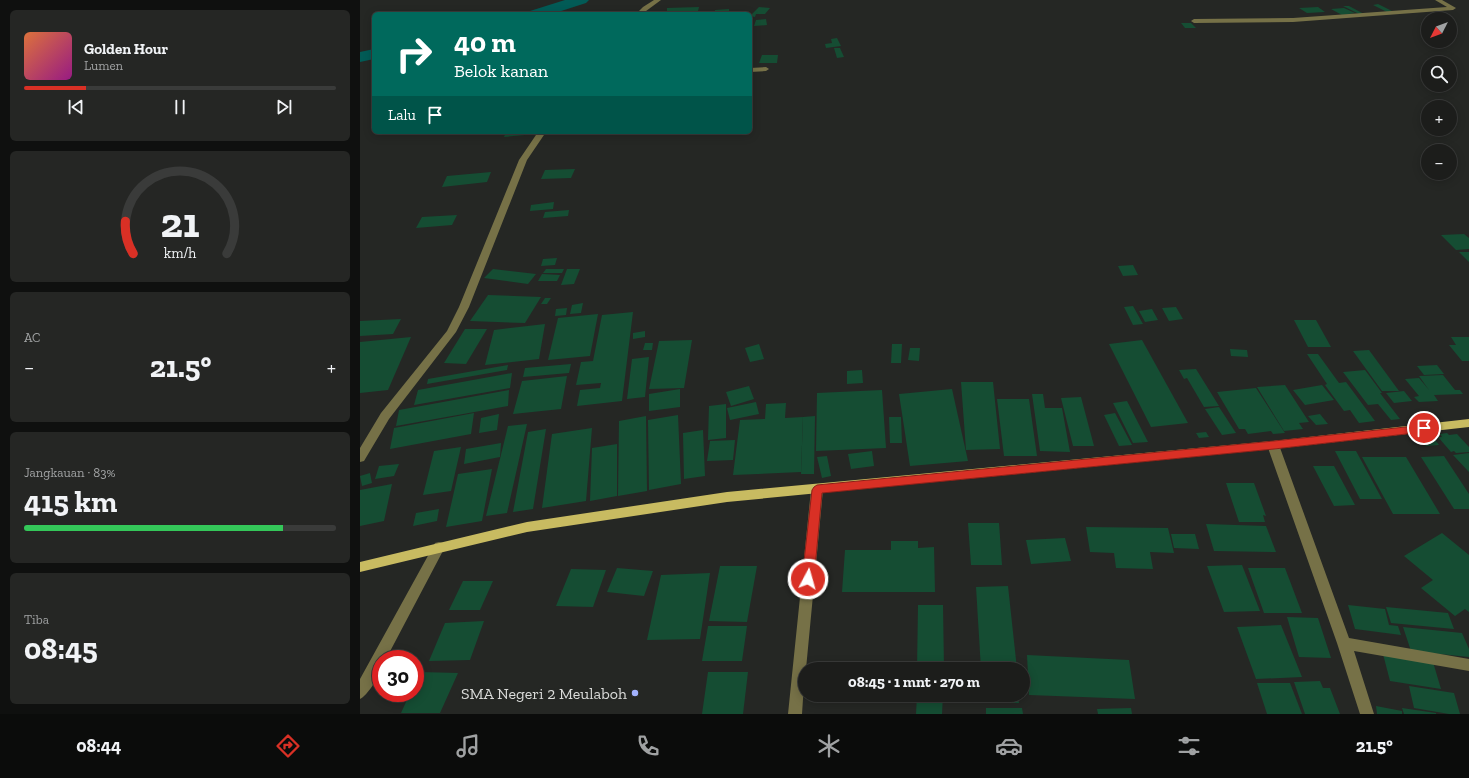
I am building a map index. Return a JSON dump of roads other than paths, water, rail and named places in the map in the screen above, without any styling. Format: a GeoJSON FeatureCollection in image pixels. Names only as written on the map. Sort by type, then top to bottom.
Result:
{"type":"FeatureCollection","features":[{"type":"Feature","properties":{"kind":"main road"},"geometry":{"type":"LineString","coordinates":[[360,567],[439,547],[534,526],[727,497],[817,490],[1274,445],[1469,423]]}},
{"type":"Feature","properties":{"kind":"street"},"geometry":{"type":"LineString","coordinates":[[641,12],[658,0]]}},
{"type":"Feature","properties":{"kind":"street"},"geometry":{"type":"LineString","coordinates":[[1194,21],[1293,20],[1450,9],[1438,0]]}},
{"type":"Feature","properties":{"kind":"street"},"geometry":{"type":"LineString","coordinates":[[752,70],[766,69]]}},
{"type":"Feature","properties":{"kind":"street"},"geometry":{"type":"LineString","coordinates":[[360,458],[385,416],[451,332],[464,306],[523,160],[541,134]]}},
{"type":"Feature","properties":{"kind":"street"},"geometry":{"type":"LineString","coordinates":[[1274,445],[1344,643],[1366,714]]}},
{"type":"Feature","properties":{"kind":"street"},"geometry":{"type":"LineString","coordinates":[[795,714],[817,490]]}},
{"type":"Feature","properties":{"kind":"street"},"geometry":{"type":"LineString","coordinates":[[360,692],[374,670],[439,547]]}},
{"type":"Feature","properties":{"kind":"street"},"geometry":{"type":"LineString","coordinates":[[1344,643],[1469,665]]}},
{"type":"Feature","properties":{"kind":"waterway"},"geometry":{"type":"LineString","coordinates":[[542,12],[581,0]]}},
{"type":"Feature","properties":{"kind":"waterway"},"geometry":{"type":"LineString","coordinates":[[360,57],[372,54]]}},
{"type":"Feature","properties":{"kind":"place","name":"SMA Negeri 2 Meulaboh"},"geometry":{"type":"Point","coordinates":[635,693]}}]}
